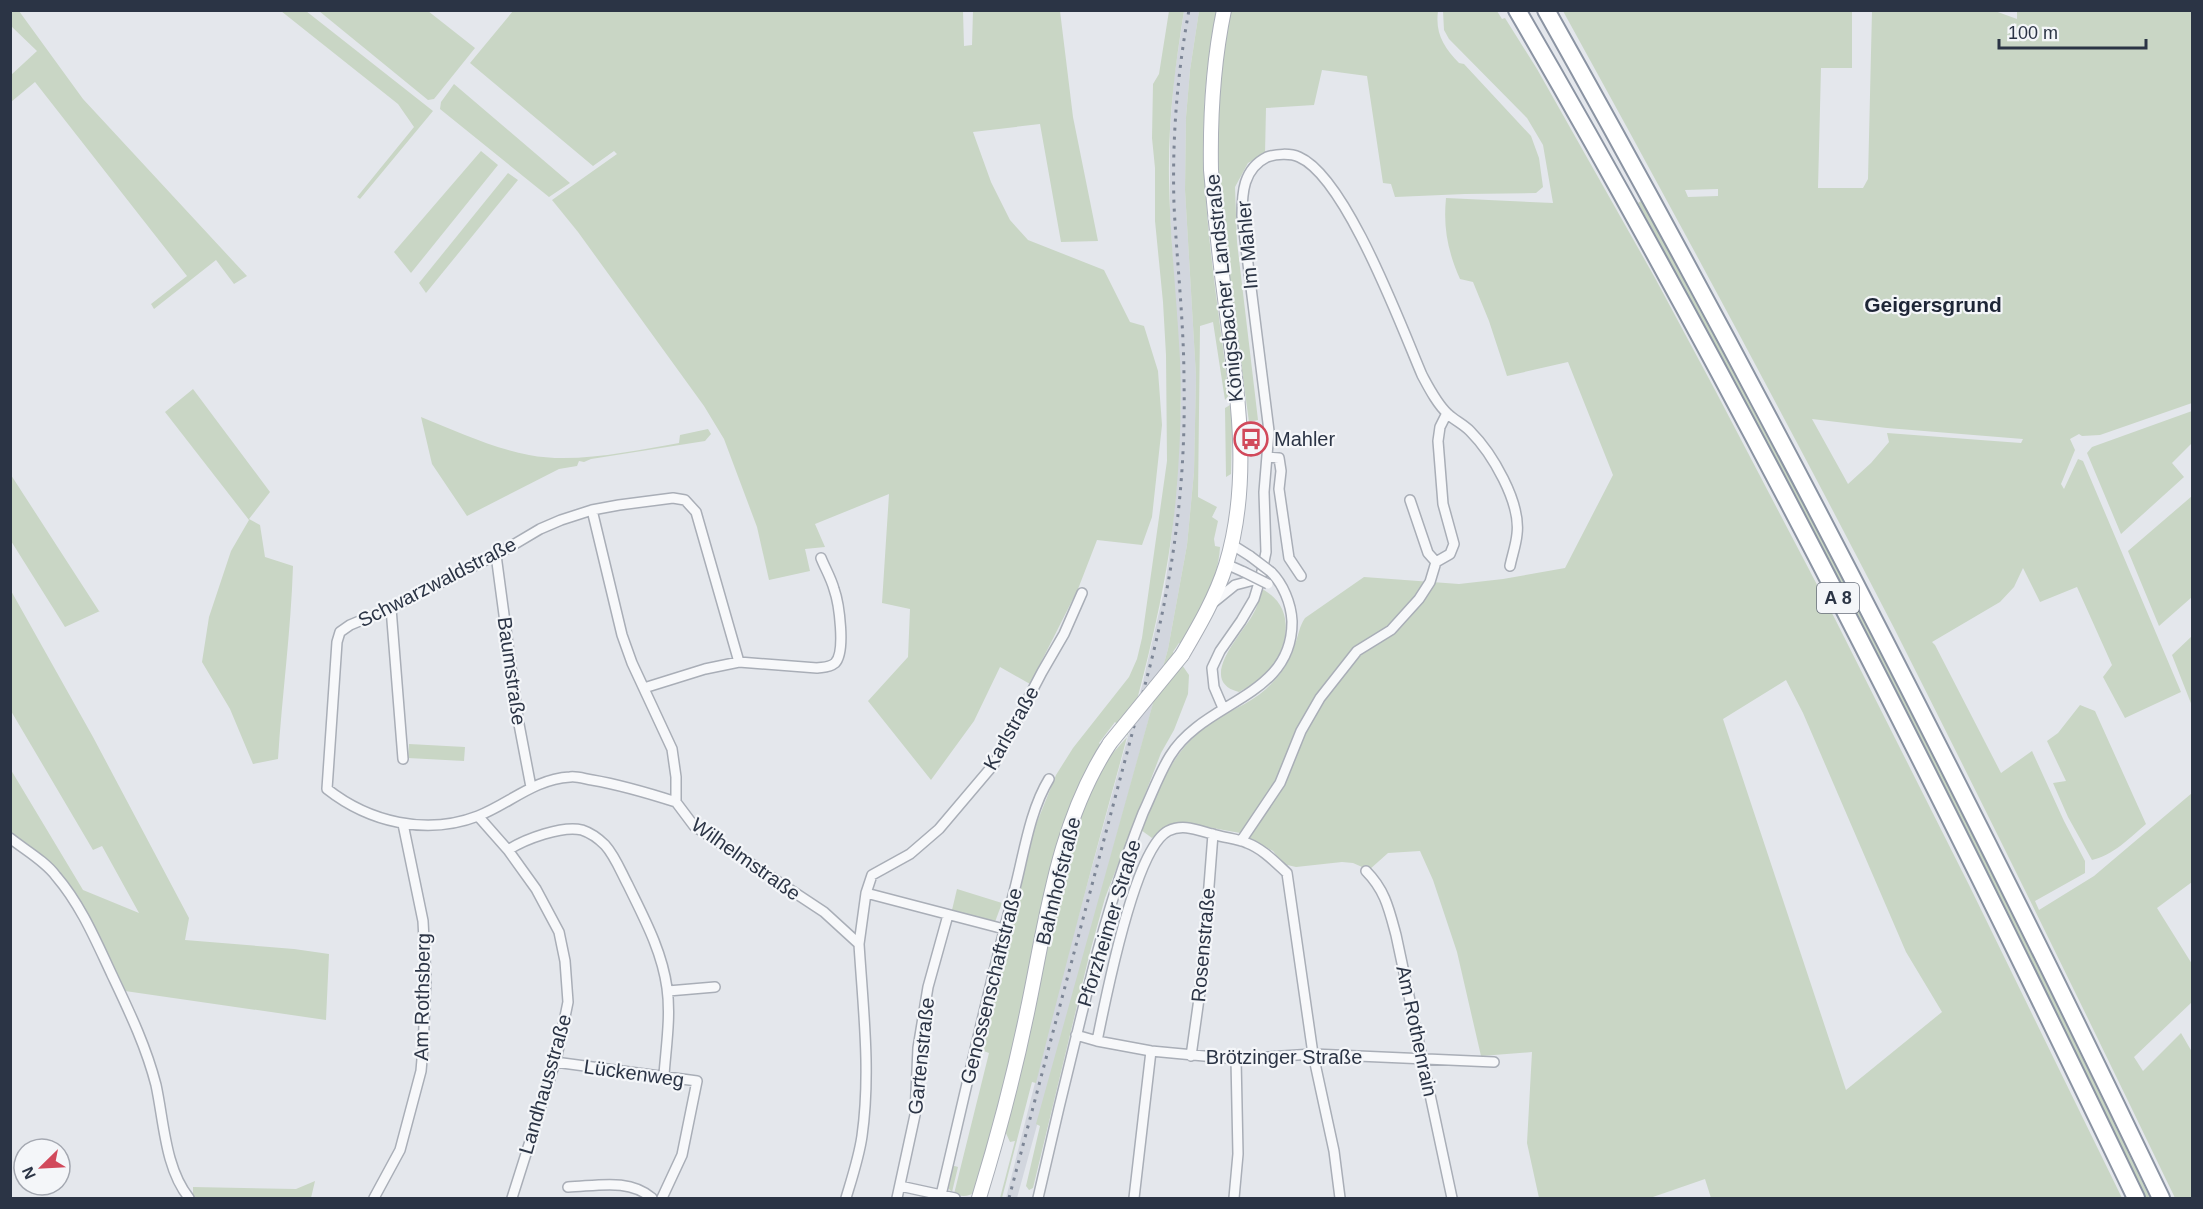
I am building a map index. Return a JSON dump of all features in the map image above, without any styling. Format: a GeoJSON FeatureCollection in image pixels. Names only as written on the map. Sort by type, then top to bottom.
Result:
{"type":"FeatureCollection","features":[{"type":"Feature","properties":{"kind":"highway","name":"A 8"},"geometry":{"type":"LineString","coordinates":[[1517,10],[1669,276],[1823,568],[2009,937],[2136,1198]]}},
{"type":"Feature","properties":{"kind":"highway","name":"A 8"},"geometry":{"type":"LineString","coordinates":[[1546,10],[1667,227],[1802,479],[1966,800],[2161,1198]]}},
{"type":"Feature","properties":{"kind":"main road","name":"Königsbacher Landstraße"},"geometry":{"type":"LineString","coordinates":[[1224,10],[1214,77],[1210,147],[1215,216],[1240,439],[1239,499],[1226,564]]}},
{"type":"Feature","properties":{"kind":"main road","name":"Bahnhofstraße"},"geometry":{"type":"LineString","coordinates":[[979,1198],[999,1133],[1022,1037],[1066,833],[1091,773],[1110,743],[1182,655],[1210,604],[1226,564]]}},
{"type":"Feature","properties":{"kind":"street","name":"Im Mahler"},"geometry":{"type":"LineString","coordinates":[[1223,708],[1214,687],[1212,668],[1220,651],[1251,605],[1262,576],[1266,552],[1264,492],[1269,431],[1242,216],[1242,190],[1254,167],[1268,157],[1285,154],[1300,157],[1325,179],[1348,211],[1372,258],[1430,390],[1447,413],[1484,447],[1514,503],[1517,532],[1510,566]]}},
{"type":"Feature","properties":{"kind":"street"},"geometry":{"type":"LineString","coordinates":[[1241,842],[1280,783],[1301,731],[1320,698],[1357,651],[1391,630],[1430,582],[1436,562],[1450,554],[1454,544],[1443,504],[1438,441],[1440,427],[1447,413]]}},
{"type":"Feature","properties":{"kind":"street"},"geometry":{"type":"LineString","coordinates":[[1267,457],[1279,458],[1281,471],[1279,489],[1289,558],[1301,576]]}},
{"type":"Feature","properties":{"kind":"street","name":"Schwarzwaldstraße"},"geometry":{"type":"LineString","coordinates":[[404,824],[386,820],[355,807],[327,789],[337,642],[340,632],[350,625],[391,608],[496,555],[540,529],[592,510],[655,499],[686,500],[696,512],[739,662]]}},
{"type":"Feature","properties":{"kind":"street"},"geometry":{"type":"LineString","coordinates":[[1410,500],[1428,553],[1436,562]]}},
{"type":"Feature","properties":{"kind":"street","name":"Wilhelmstraße"},"geometry":{"type":"LineString","coordinates":[[592,510],[622,635],[672,749],[676,777],[676,802],[694,826],[824,912],[859,944]]}},
{"type":"Feature","properties":{"kind":"street","name":"Pforzheimer Straße"},"geometry":{"type":"LineString","coordinates":[[1038,1198],[1076,1035],[1113,895],[1157,780],[1171,754],[1185,736],[1223,708],[1263,684],[1277,670],[1289,644],[1292,628],[1291,613],[1280,583],[1271,572],[1231,544]]}},
{"type":"Feature","properties":{"kind":"street","name":"Baumstraße"},"geometry":{"type":"LineString","coordinates":[[496,555],[518,719],[531,787]]}},
{"type":"Feature","properties":{"kind":"street"},"geometry":{"type":"LineString","coordinates":[[644,688],[705,669],[739,662],[817,668],[829,667],[836,662],[840,654],[840,627],[835,589],[821,558]]}},
{"type":"Feature","properties":{"kind":"street"},"geometry":{"type":"LineString","coordinates":[[1226,564],[1268,584],[1287,598]]}},
{"type":"Feature","properties":{"kind":"street"},"geometry":{"type":"LineString","coordinates":[[1210,604],[1242,582],[1258,579]]}},
{"type":"Feature","properties":{"kind":"street","name":"Karlstraße"},"geometry":{"type":"LineString","coordinates":[[859,944],[866,893],[872,875],[910,854],[939,830],[994,764],[1064,634],[1082,593]]}},
{"type":"Feature","properties":{"kind":"street"},"geometry":{"type":"LineString","coordinates":[[391,608],[403,759]]}},
{"type":"Feature","properties":{"kind":"street"},"geometry":{"type":"LineString","coordinates":[[404,824],[440,823],[478,816],[531,787],[570,777],[631,788],[676,802]]}},
{"type":"Feature","properties":{"kind":"street","name":"Genossenschaftstraße"},"geometry":{"type":"LineString","coordinates":[[941,1195],[1004,929],[1032,824],[1044,787],[1049,779]]}},
{"type":"Feature","properties":{"kind":"street","name":"Landhausstraße"},"geometry":{"type":"LineString","coordinates":[[478,816],[508,850],[536,889],[559,932],[565,961],[568,1002],[555,1062],[512,1198]]}},
{"type":"Feature","properties":{"kind":"street","name":"Am Rothsberg"},"geometry":{"type":"LineString","coordinates":[[374,1198],[400,1150],[421,1071],[423,1048],[426,978],[423,921],[404,824]]}},
{"type":"Feature","properties":{"kind":"street"},"geometry":{"type":"LineString","coordinates":[[1097,1041],[1114,957],[1126,914],[1147,858],[1165,832],[1180,826],[1248,843],[1270,857],[1287,873],[1313,1054],[1334,1151],[1340,1198]]}},
{"type":"Feature","properties":{"kind":"street"},"geometry":{"type":"LineString","coordinates":[[508,850],[537,837],[568,829],[581,830],[594,835],[606,847],[623,875],[647,924],[664,968],[668,991],[664,1076]]}},
{"type":"Feature","properties":{"kind":"street","name":"Rosenstraße"},"geometry":{"type":"LineString","coordinates":[[1191,1056],[1202,977],[1213,834]]}},
{"type":"Feature","properties":{"kind":"street"},"geometry":{"type":"LineString","coordinates":[[10,838],[55,873],[74,899],[89,926],[140,1036],[148,1058],[177,1178],[189,1198]]}},
{"type":"Feature","properties":{"kind":"street","name":"Am Rothenrain"},"geometry":{"type":"LineString","coordinates":[[1366,871],[1377,882],[1386,900],[1405,972],[1421,1060],[1452,1198]]}},
{"type":"Feature","properties":{"kind":"street"},"geometry":{"type":"LineString","coordinates":[[866,893],[1004,929]]}},
{"type":"Feature","properties":{"kind":"street","name":"Gartenstraße"},"geometry":{"type":"LineString","coordinates":[[897,1198],[915,1116],[918,1048],[927,998],[948,915]]}},
{"type":"Feature","properties":{"kind":"street"},"geometry":{"type":"LineString","coordinates":[[846,1198],[862,1137],[865,1102],[867,1057],[859,944]]}},
{"type":"Feature","properties":{"kind":"street"},"geometry":{"type":"LineString","coordinates":[[668,991],[715,987]]}},
{"type":"Feature","properties":{"kind":"street","name":"Brötzinger Straße"},"geometry":{"type":"LineString","coordinates":[[1076,1035],[1151,1051],[1236,1059],[1313,1054],[1494,1062]]}},
{"type":"Feature","properties":{"kind":"street"},"geometry":{"type":"LineString","coordinates":[[1134,1198],[1151,1051]]}},
{"type":"Feature","properties":{"kind":"street"},"geometry":{"type":"LineString","coordinates":[[1234,1198],[1238,1154],[1236,1059]]}},
{"type":"Feature","properties":{"kind":"street","name":"Lückenweg"},"geometry":{"type":"LineString","coordinates":[[555,1062],[698,1081],[682,1155],[662,1198]]}},
{"type":"Feature","properties":{"kind":"street"},"geometry":{"type":"LineString","coordinates":[[568,1187],[628,1185],[642,1190],[652,1198]]}},
{"type":"Feature","properties":{"kind":"street"},"geometry":{"type":"LineString","coordinates":[[900,1186],[955,1198]]}},
{"type":"Feature","properties":{"kind":"shaded area"},"geometry":{"type":"Polygon","coordinates":[[[1184,11],[1199,11],[1186,117],[1185,190],[1196,376],[1194,472],[1187,545],[1168,649],[1017,1198],[1006,1198],[1063,972],[1142,686],[1169,559],[1176,493],[1181,402],[1170,215],[1170,129],[1174,78],[1184,11]]]}},
{"type":"Feature","properties":{"kind":"green space"},"geometry":{"type":"Polygon","coordinates":[[[11,10],[19,11],[83,99],[247,276],[234,284],[216,260],[154,309],[151,304],[187,276],[35,82],[11,102],[11,75],[37,51],[11,26],[11,10]]]}},
{"type":"Feature","properties":{"kind":"green space"},"geometry":{"type":"Polygon","coordinates":[[[2017,10],[2192,11],[2192,403],[2100,435],[2082,436],[2079,434],[2070,439],[2075,450],[2061,484],[2064,489],[2078,459],[2083,461],[2181,692],[2125,718],[2103,677],[2112,665],[2077,587],[2040,602],[2023,568],[2014,587],[2000,602],[1932,642],[2001,773],[2032,751],[2085,861],[2085,873],[2035,901],[2039,910],[2094,876],[2192,793],[2192,882],[2157,908],[2192,964],[2192,1002],[2134,1057],[2143,1071],[2181,1033],[2192,1052],[2192,1198],[2175,1198],[1893,626],[1730,317],[1563,11],[1852,11],[1852,68],[1821,68],[1818,188],[1863,188],[1868,179],[1872,11],[1995,11],[2017,19],[2017,10]],[[1718,189],[1685,190],[1688,197],[1718,196],[1718,189]],[[1812,419],[1848,484],[1889,442],[1887,433],[2021,443],[2023,439],[1887,428],[1812,419]]]}},
{"type":"Feature","properties":{"kind":"green space"},"geometry":{"type":"Polygon","coordinates":[[[281,11],[306,11],[433,111],[360,199],[357,197],[414,127],[398,104],[281,11]]]}},
{"type":"Feature","properties":{"kind":"green space"},"geometry":{"type":"Polygon","coordinates":[[[319,11],[428,11],[475,48],[434,99],[428,100],[319,11]]]}},
{"type":"Feature","properties":{"kind":"green space"},"geometry":{"type":"Polygon","coordinates":[[[513,11],[963,11],[964,46],[972,45],[973,11],[1060,11],[1073,117],[1098,241],[1061,242],[1040,124],[973,132],[991,182],[1010,220],[1028,240],[1104,270],[1130,322],[1144,326],[1158,371],[1162,425],[1152,517],[1142,545],[1097,540],[1078,589],[1030,684],[1000,667],[974,721],[931,780],[868,701],[908,657],[910,609],[882,603],[889,494],[815,524],[825,547],[805,549],[810,571],[769,580],[757,527],[724,439],[704,406],[578,232],[552,200],[617,154],[614,151],[593,166],[470,63],[513,11]]]}},
{"type":"Feature","properties":{"kind":"green space"},"geometry":{"type":"Polygon","coordinates":[[[1169,11],[1184,11],[1173,95],[1169,158],[1181,377],[1177,480],[1165,576],[1149,654],[1128,736],[1115,722],[1099,743],[1101,745],[1070,807],[1015,1045],[976,1191],[965,1196],[954,1194],[989,1053],[981,1050],[1005,939],[1033,832],[1056,775],[1073,748],[1129,677],[1137,659],[1142,638],[1167,461],[1166,355],[1155,221],[1153,84],[1159,74],[1169,11]]]}},
{"type":"Feature","properties":{"kind":"green space"},"geometry":{"type":"Polygon","coordinates":[[[1199,11],[1216,11],[1205,89],[1205,186],[1211,256],[1229,395],[1225,400],[1213,322],[1200,326],[1198,497],[1217,507],[1212,517],[1218,521],[1214,539],[1215,546],[1220,547],[1212,586],[1181,644],[1179,643],[1173,652],[1189,675],[1188,694],[1174,730],[1161,753],[1105,898],[1033,1188],[1029,1190],[1026,1186],[1040,1126],[1036,1124],[1168,649],[1187,545],[1194,472],[1196,376],[1185,190],[1186,117],[1199,11]]]}},
{"type":"Feature","properties":{"kind":"green space"},"geometry":{"type":"Polygon","coordinates":[[[1228,11],[1438,11],[1439,33],[1449,51],[1531,136],[1539,158],[1543,187],[1536,193],[1395,197],[1391,184],[1383,183],[1367,76],[1322,70],[1314,105],[1266,108],[1265,154],[1248,163],[1235,187],[1237,242],[1258,420],[1249,422],[1224,236],[1215,125],[1228,11]]]}},
{"type":"Feature","properties":{"kind":"green space"},"geometry":{"type":"Polygon","coordinates":[[[1443,11],[1497,11],[1502,19],[1505,18],[1537,69],[1655,278],[1835,619],[1969,885],[2122,1198],[1711,1198],[1705,1179],[1650,1198],[1539,1198],[1527,1143],[1532,1052],[1481,1056],[1457,952],[1433,880],[1420,851],[1388,853],[1369,870],[1353,863],[1342,862],[1296,867],[1283,864],[1273,851],[1240,833],[1180,822],[1152,838],[1141,830],[1161,784],[1188,743],[1214,721],[1259,695],[1276,679],[1289,660],[1305,618],[1364,577],[1459,584],[1565,568],[1613,475],[1568,362],[1507,376],[1473,282],[1460,279],[1456,269],[1446,230],[1446,198],[1553,203],[1543,145],[1527,118],[1449,39],[1444,30],[1443,11]],[[1786,680],[1723,719],[1846,1090],[1942,1012],[1906,952],[1803,713],[1786,680]]]}},
{"type":"Feature","properties":{"kind":"green space"},"geometry":{"type":"Polygon","coordinates":[[[454,84],[570,183],[549,197],[440,109],[441,102],[454,84]]]}},
{"type":"Feature","properties":{"kind":"green space"},"geometry":{"type":"Polygon","coordinates":[[[481,151],[498,165],[411,273],[394,252],[481,151]]]}},
{"type":"Feature","properties":{"kind":"green space"},"geometry":{"type":"Polygon","coordinates":[[[508,173],[518,180],[426,293],[419,283],[508,173]]]}},
{"type":"Feature","properties":{"kind":"green space"},"geometry":{"type":"Polygon","coordinates":[[[1641,201],[1708,324],[1902,696],[2028,946],[2150,1198],[2146,1198],[1900,697],[1771,449],[1638,203],[1641,201]]]}},
{"type":"Feature","properties":{"kind":"green space"},"geometry":{"type":"Polygon","coordinates":[[[193,389],[270,492],[249,519],[260,525],[265,557],[293,566],[278,759],[253,764],[230,709],[202,662],[209,617],[231,551],[249,520],[165,412],[193,389]]]}},
{"type":"Feature","properties":{"kind":"green space"},"geometry":{"type":"Polygon","coordinates":[[[1230,405],[1231,474],[1226,477],[1225,408],[1230,405]]]}},
{"type":"Feature","properties":{"kind":"green space"},"geometry":{"type":"Polygon","coordinates":[[[2192,411],[2192,443],[2172,463],[2184,477],[2121,534],[2087,453],[2092,447],[2192,411]]]}},
{"type":"Feature","properties":{"kind":"green space"},"geometry":{"type":"Polygon","coordinates":[[[421,417],[501,448],[547,457],[584,457],[623,453],[679,443],[680,435],[708,429],[711,434],[705,441],[579,461],[577,466],[559,469],[467,516],[432,464],[421,417]]]}},
{"type":"Feature","properties":{"kind":"green space"},"geometry":{"type":"Polygon","coordinates":[[[11,475],[100,611],[65,627],[11,541],[11,475]]]}},
{"type":"Feature","properties":{"kind":"green space"},"geometry":{"type":"Polygon","coordinates":[[[2192,496],[2192,597],[2159,626],[2128,551],[2192,496]]]}},
{"type":"Feature","properties":{"kind":"green space"},"geometry":{"type":"Polygon","coordinates":[[[10,589],[93,737],[189,918],[185,940],[329,954],[326,1020],[125,991],[74,890],[57,872],[11,833],[11,770],[83,890],[139,913],[102,846],[93,850],[11,711],[10,589]]]}},
{"type":"Feature","properties":{"kind":"green space"},"geometry":{"type":"Polygon","coordinates":[[[1262,589],[1281,606],[1285,617],[1284,641],[1274,664],[1266,674],[1239,692],[1227,686],[1221,678],[1222,668],[1232,645],[1254,613],[1262,589]]]}},
{"type":"Feature","properties":{"kind":"green space"},"geometry":{"type":"Polygon","coordinates":[[[2192,636],[2192,706],[2172,655],[2192,636]]]}},
{"type":"Feature","properties":{"kind":"green space"},"geometry":{"type":"Polygon","coordinates":[[[2080,705],[2095,711],[2146,824],[2114,850],[2092,860],[2068,817],[2053,783],[2066,781],[2047,741],[2058,733],[2080,705]]]}},
{"type":"Feature","properties":{"kind":"green space"},"geometry":{"type":"Polygon","coordinates":[[[1127,737],[1036,1083],[1032,1082],[1002,1198],[1000,1198],[1015,1141],[1010,1142],[1005,1131],[1027,1042],[1059,886],[1078,817],[1110,753],[1112,754],[1127,737]]]}},
{"type":"Feature","properties":{"kind":"green space"},"geometry":{"type":"Polygon","coordinates":[[[409,744],[465,747],[464,761],[408,758],[409,744]]]}},
{"type":"Feature","properties":{"kind":"green space"},"geometry":{"type":"Polygon","coordinates":[[[957,889],[1002,903],[995,922],[952,910],[957,889]]]}},
{"type":"Feature","properties":{"kind":"green space"},"geometry":{"type":"Polygon","coordinates":[[[951,1165],[958,1167],[952,1192],[948,1188],[951,1165]]]}},
{"type":"Feature","properties":{"kind":"green space"},"geometry":{"type":"Polygon","coordinates":[[[315,1181],[311,1198],[195,1198],[193,1196],[193,1187],[296,1189],[315,1181]]]}},
{"type":"Feature","properties":{"kind":"railway"},"geometry":{"type":"LineString","coordinates":[[1009,1198],[1150,666],[1172,560],[1180,490],[1184,418],[1184,360],[1174,205],[1174,156],[1178,83],[1189,10]]}},
{"type":"Feature","properties":{"kind":"place","name":"Mahler"},"geometry":{"type":"Point","coordinates":[1251,439]}},
{"type":"Feature","properties":{"kind":"district","name":"Geigersgrund"},"geometry":{"type":"Point","coordinates":[1933,304]}}]}
